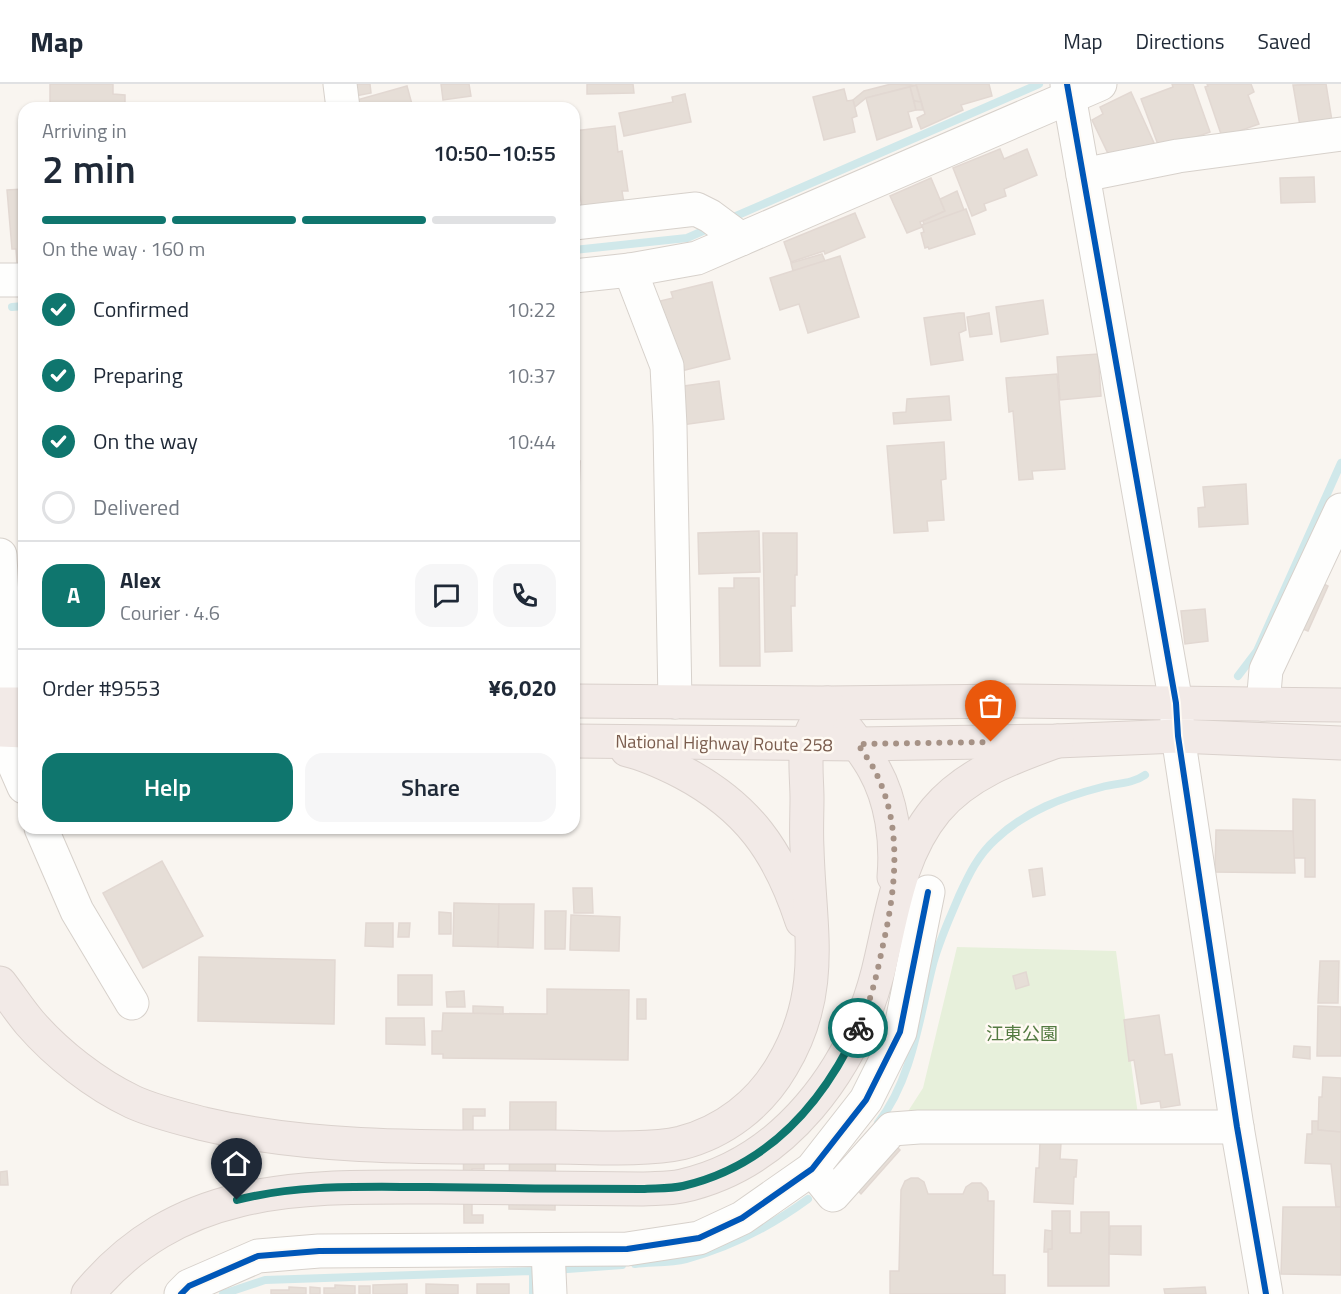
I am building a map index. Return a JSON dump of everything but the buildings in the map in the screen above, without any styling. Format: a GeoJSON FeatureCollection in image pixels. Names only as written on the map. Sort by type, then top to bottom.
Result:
{"type":"FeatureCollection","features":[{"type":"Feature","properties":{"kind":"highway"},"geometry":{"type":"LineString","coordinates":[[580,701],[827,703],[1012,701],[1341,705]]}},
{"type":"Feature","properties":{"kind":"highway"},"geometry":{"type":"LineString","coordinates":[[0,983],[29,1022],[59,1052],[85,1072],[132,1102],[178,1117],[239,1132],[299,1140],[368,1144],[640,1146],[679,1143],[708,1134],[736,1118],[760,1096],[782,1067],[807,1009],[813,936],[807,849],[807,743],[827,703]]}},
{"type":"Feature","properties":{"kind":"highway"},"geometry":{"type":"LineString","coordinates":[[827,703],[874,769],[887,798],[893,828],[896,864],[892,906]]}},
{"type":"Feature","properties":{"kind":"highway","name":"National Highway Route 258"},"geometry":{"type":"LineString","coordinates":[[580,741],[858,744],[1057,741],[1178,736],[1341,743]]}},
{"type":"Feature","properties":{"kind":"highway"},"geometry":{"type":"LineString","coordinates":[[580,741],[630,750],[667,765],[702,783],[732,804],[771,850],[792,890],[804,926],[811,976]]}},
{"type":"Feature","properties":{"kind":"highway"},"geometry":{"type":"LineString","coordinates":[[88,1294],[100,1279],[136,1248],[175,1222],[215,1206],[258,1195],[311,1189],[372,1187],[642,1189],[681,1186],[718,1175],[754,1157],[788,1130],[817,1097],[843,1061],[867,1007],[904,867],[919,835],[937,809],[961,786],[992,767],[1057,741]]}},
{"type":"Feature","properties":{"kind":"street"},"geometry":{"type":"LineString","coordinates":[[340,84],[342,102]]}},
{"type":"Feature","properties":{"kind":"street"},"geometry":{"type":"LineString","coordinates":[[580,275],[630,270],[697,258],[727,229],[1068,89],[1100,84]]}},
{"type":"Feature","properties":{"kind":"street"},"geometry":{"type":"LineString","coordinates":[[1068,89],[1176,703],[1178,736],[1237,1127],[1266,1294]]}},
{"type":"Feature","properties":{"kind":"street"},"geometry":{"type":"LineString","coordinates":[[1083,175],[1178,156],[1341,134]]}},
{"type":"Feature","properties":{"kind":"street"},"geometry":{"type":"LineString","coordinates":[[580,222],[696,209],[727,229]]}},
{"type":"Feature","properties":{"kind":"street"},"geometry":{"type":"LineString","coordinates":[[630,270],[667,366],[675,702]]}},
{"type":"Feature","properties":{"kind":"street"},"geometry":{"type":"LineString","coordinates":[[0,280],[18,280]]}},
{"type":"Feature","properties":{"kind":"street"},"geometry":{"type":"LineString","coordinates":[[1263,704],[1266,670],[1341,510]]}},
{"type":"Feature","properties":{"kind":"street"},"geometry":{"type":"LineString","coordinates":[[0,555],[10,717],[14,764],[18,773]]}},
{"type":"Feature","properties":{"kind":"street"},"geometry":{"type":"LineString","coordinates":[[44,834],[76,911],[132,1003]]}},
{"type":"Feature","properties":{"kind":"street"},"geometry":{"type":"LineString","coordinates":[[181,1294],[189,1286],[258,1256],[319,1251],[549,1271],[627,1249],[699,1238],[742,1218],[812,1169],[866,1100],[900,1032],[928,892]]}},
{"type":"Feature","properties":{"kind":"street"},"geometry":{"type":"LineString","coordinates":[[812,1169],[833,1195],[892,1129],[1237,1127]]}},
{"type":"Feature","properties":{"kind":"green space","name":"江東公園"},"geometry":{"type":"Polygon","coordinates":[[[957,947],[1116,951],[1138,1115],[905,1116],[923,1088],[957,947]]]}},
{"type":"Feature","properties":{"kind":"waterway"},"geometry":{"type":"LineString","coordinates":[[729,219],[1039,84]]}},
{"type":"Feature","properties":{"kind":"waterway"},"geometry":{"type":"LineString","coordinates":[[580,249],[687,238],[712,227]]}},
{"type":"Feature","properties":{"kind":"waterway"},"geometry":{"type":"LineString","coordinates":[[12,307],[18,306]]}},
{"type":"Feature","properties":{"kind":"waterway"},"geometry":{"type":"LineString","coordinates":[[1238,676],[1257,651],[1341,463]]}},
{"type":"Feature","properties":{"kind":"waterway"},"geometry":{"type":"LineString","coordinates":[[878,1123],[890,1106],[907,1068],[934,959],[944,932],[966,880],[984,852],[1020,820],[1046,806],[1073,795],[1130,782],[1145,775]]}},
{"type":"Feature","properties":{"kind":"waterway"},"geometry":{"type":"LineString","coordinates":[[635,1264],[680,1260],[735,1242],[765,1227],[808,1199]]}},
{"type":"Feature","properties":{"kind":"waterway"},"geometry":{"type":"LineString","coordinates":[[554,1270],[622,1265]]}},
{"type":"Feature","properties":{"kind":"waterway"},"geometry":{"type":"LineString","coordinates":[[223,1294],[265,1280],[533,1271],[533,1294]]}},
{"type":"Feature","properties":{"kind":"cycle path"},"geometry":{"type":"LineString","coordinates":[[1067,84],[1176,703],[1178,736],[1237,1127],[1266,1294]]}},
{"type":"Feature","properties":{"kind":"cycle path"},"geometry":{"type":"LineString","coordinates":[[181,1294],[189,1286],[258,1256],[319,1251],[627,1249],[699,1238],[742,1218],[812,1169],[866,1100],[900,1032],[928,892]]}},
{"type":"Feature","properties":{"kind":"way so far"},"geometry":{"type":"LineString","coordinates":[[858,1028],[877,973],[892,906],[896,864],[893,828],[887,798],[874,769],[858,744],[991,742]]}},
{"type":"Feature","properties":{"kind":"route"},"geometry":{"type":"LineString","coordinates":[[237,1200],[258,1195],[311,1189],[372,1187],[642,1189],[681,1186],[718,1175],[754,1157],[788,1130],[817,1097],[843,1061],[858,1028]]}}]}
